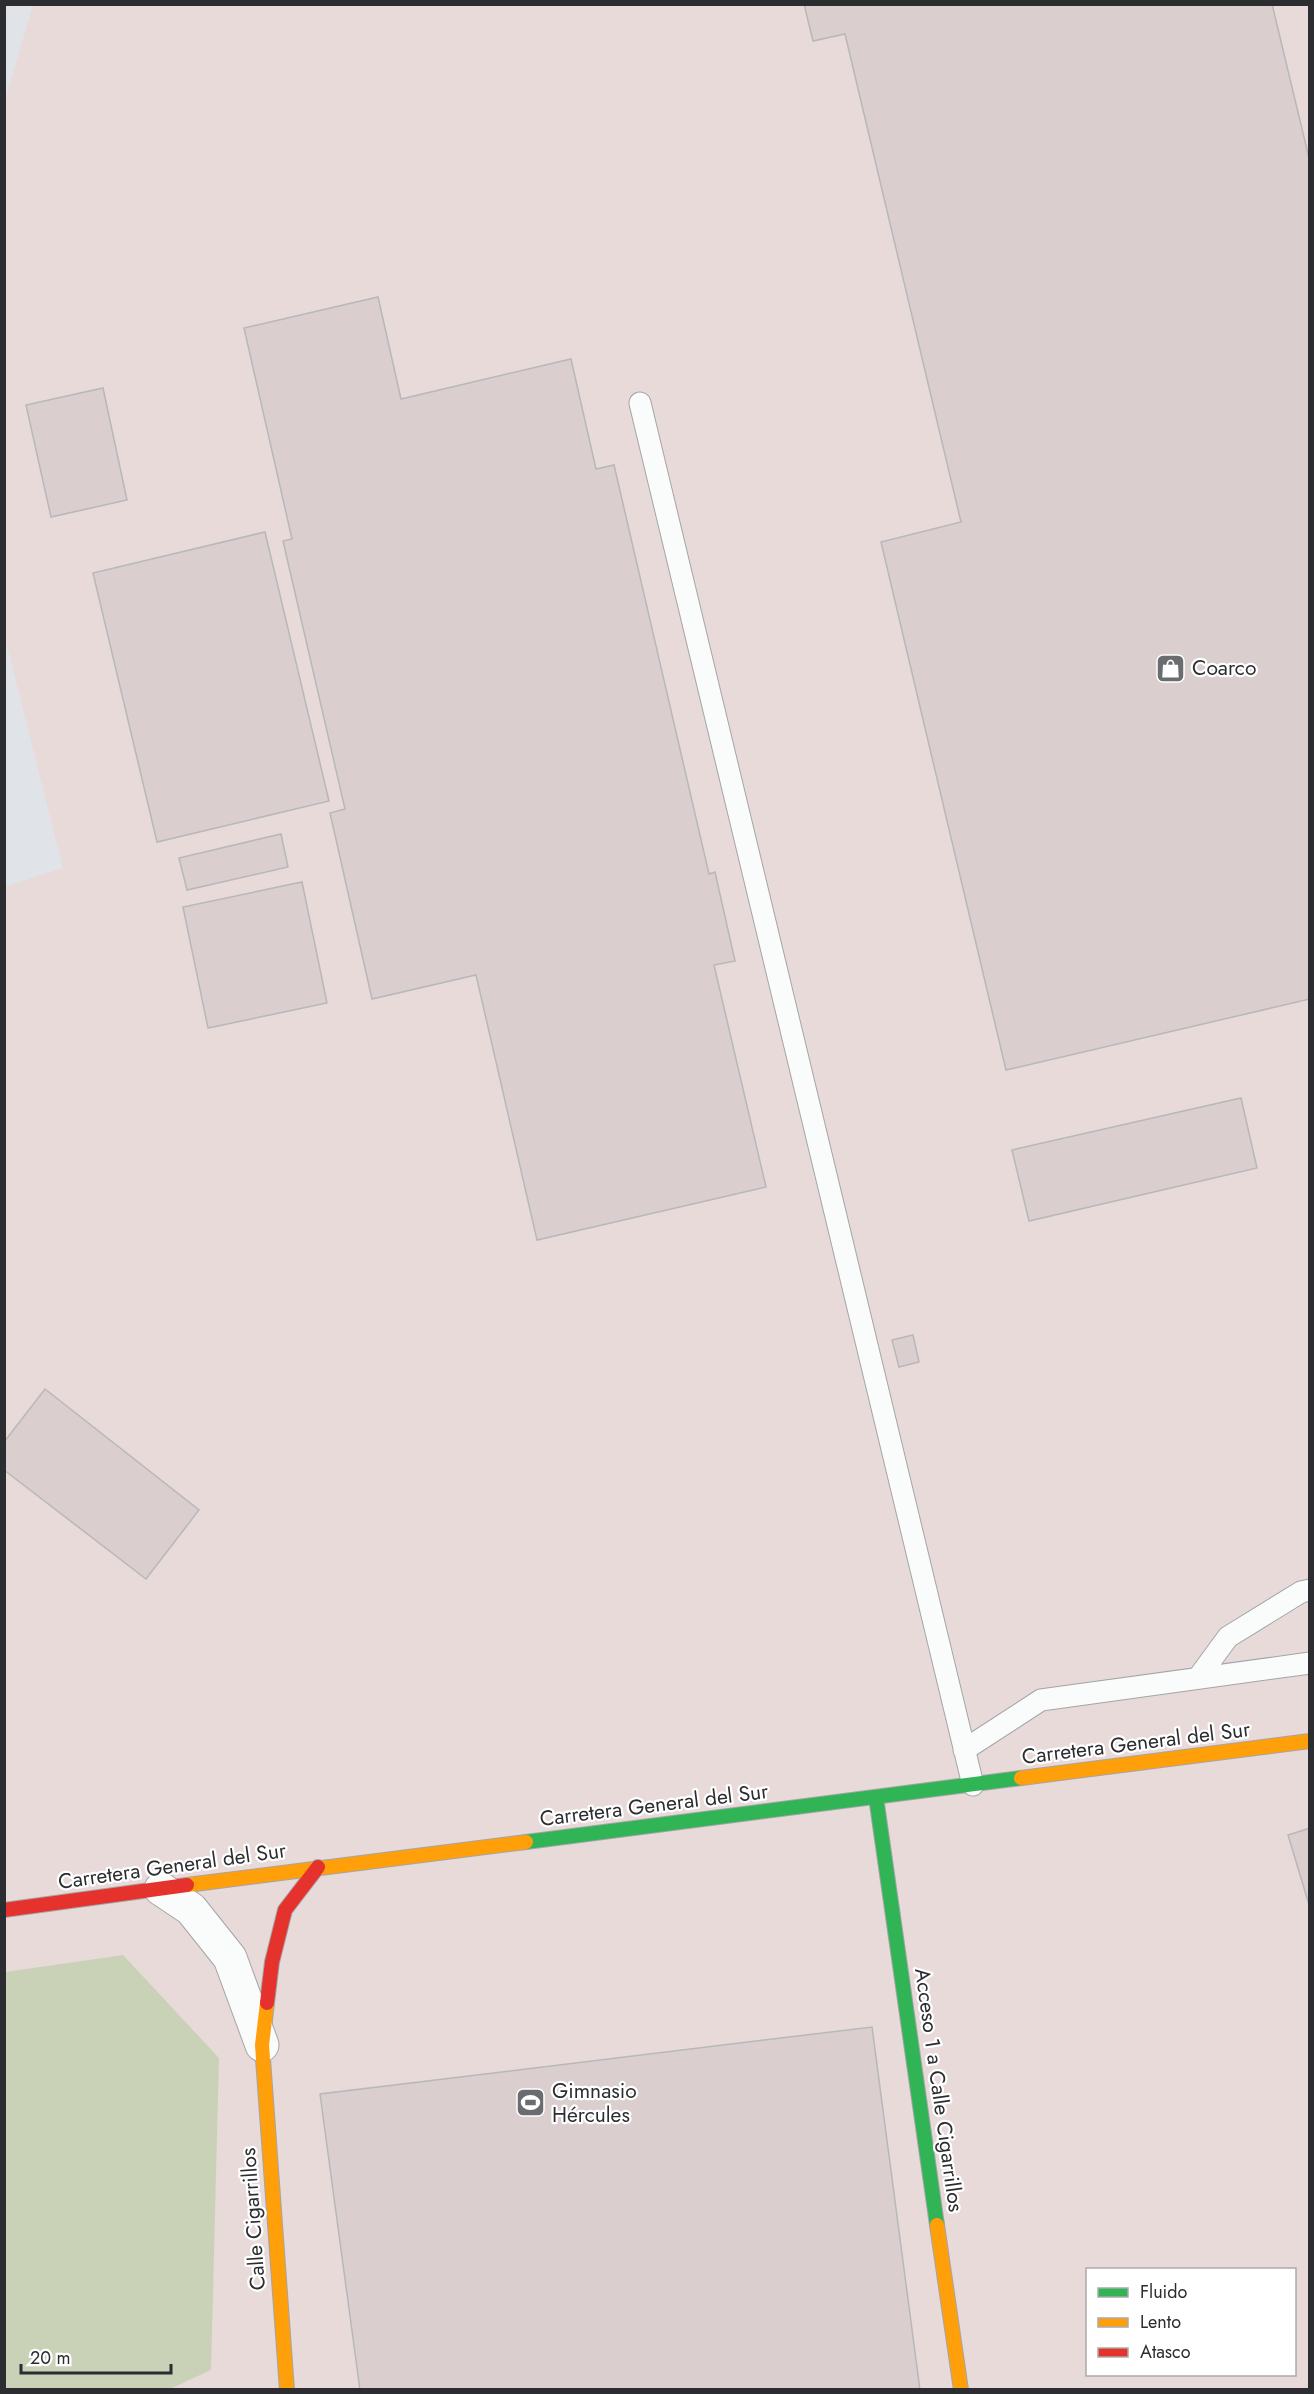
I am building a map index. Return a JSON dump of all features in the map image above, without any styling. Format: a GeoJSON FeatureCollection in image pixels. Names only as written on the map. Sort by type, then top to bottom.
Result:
{"type":"FeatureCollection","features":[{"type":"Feature","properties":{"kind":"main road","name":"Carretera General del Sur"},"geometry":{"type":"LineString","coordinates":[[4,1910],[318,1867],[1310,1741]]}},
{"type":"Feature","properties":{"kind":"main road","name":"Acceso 1 a Calle Cigarrillos"},"geometry":{"type":"LineString","coordinates":[[876,1797],[961,2390]]}},
{"type":"Feature","properties":{"kind":"main road","name":"Calle Cigarrillos"},"geometry":{"type":"LineString","coordinates":[[287,2390],[262,2045],[272,1962],[285,1910],[318,1867]]}},
{"type":"Feature","properties":{"kind":"street"},"geometry":{"type":"LineString","coordinates":[[161,1889],[191,1909],[230,1958],[262,2045]]}},
{"type":"Feature","properties":{"kind":"lane"},"geometry":{"type":"LineString","coordinates":[[640,403],[973,1785]]}},
{"type":"Feature","properties":{"kind":"lane"},"geometry":{"type":"LineString","coordinates":[[1198,1678],[1228,1637],[1301,1592],[1310,1590]]}},
{"type":"Feature","properties":{"kind":"lane"},"geometry":{"type":"LineString","coordinates":[[964,1750],[1041,1700],[1310,1663]]}},
{"type":"Feature","properties":{"kind":"shaded area"},"geometry":{"type":"Polygon","coordinates":[[[33,5],[1309,5],[1309,2389],[170,2389],[211,2370],[123,1955],[5,1972],[4,887],[63,868],[4,634],[4,104],[33,5]]]}},
{"type":"Feature","properties":{"kind":"green space"},"geometry":{"type":"Polygon","coordinates":[[[123,1955],[219,2058],[211,2370],[170,2389],[5,2389],[5,1972],[123,1955]]]}},
{"type":"Feature","properties":{"kind":"building"},"geometry":{"type":"Polygon","coordinates":[[[804,4],[1272,4],[1310,162],[1310,999],[1006,1070],[881,542],[961,522],[845,34],[813,41],[804,4]]]}},
{"type":"Feature","properties":{"kind":"building"},"geometry":{"type":"Polygon","coordinates":[[[378,297],[401,399],[571,359],[596,469],[614,465],[709,874],[715,872],[735,961],[714,965],[766,1187],[537,1240],[476,975],[372,999],[330,813],[345,809],[283,541],[292,539],[244,328],[378,297]]]}},
{"type":"Feature","properties":{"kind":"building"},"geometry":{"type":"Polygon","coordinates":[[[103,388],[127,500],[51,517],[26,405],[103,388]]]}},
{"type":"Feature","properties":{"kind":"building"},"geometry":{"type":"Polygon","coordinates":[[[265,532],[329,801],[157,842],[93,573],[265,532]]]}},
{"type":"Feature","properties":{"kind":"building"},"geometry":{"type":"Polygon","coordinates":[[[281,834],[288,867],[187,890],[179,858],[281,834]]]}},
{"type":"Feature","properties":{"kind":"building"},"geometry":{"type":"Polygon","coordinates":[[[302,882],[327,1003],[208,1028],[183,907],[302,882]]]}},
{"type":"Feature","properties":{"kind":"building"},"geometry":{"type":"Polygon","coordinates":[[[1241,1098],[1257,1168],[1029,1221],[1012,1150],[1241,1098]]]}},
{"type":"Feature","properties":{"kind":"building"},"geometry":{"type":"Polygon","coordinates":[[[913,1335],[919,1362],[899,1367],[892,1340],[913,1335]]]}},
{"type":"Feature","properties":{"kind":"building"},"geometry":{"type":"Polygon","coordinates":[[[45,1389],[199,1510],[146,1579],[4,1470],[4,1442],[45,1389]]]}},
{"type":"Feature","properties":{"kind":"building"},"geometry":{"type":"Polygon","coordinates":[[[1310,1828],[1310,1908],[1288,1835],[1310,1828]]]}},
{"type":"Feature","properties":{"kind":"building"},"geometry":{"type":"Polygon","coordinates":[[[872,2027],[920,2390],[360,2390],[320,2094],[872,2027]]]}},
{"type":"Feature","properties":{"kind":"traffic: fast"},"geometry":{"type":"LineString","coordinates":[[526,1842],[1021,1778]]}},
{"type":"Feature","properties":{"kind":"traffic: fast"},"geometry":{"type":"LineString","coordinates":[[876,1797],[937,2225]]}},
{"type":"Feature","properties":{"kind":"traffic: slow"},"geometry":{"type":"LineString","coordinates":[[1021,1778],[1310,1741]]}},
{"type":"Feature","properties":{"kind":"traffic: slow"},"geometry":{"type":"LineString","coordinates":[[187,1885],[526,1842]]}},
{"type":"Feature","properties":{"kind":"traffic: slow"},"geometry":{"type":"LineString","coordinates":[[267,2003],[262,2045],[287,2390]]}},
{"type":"Feature","properties":{"kind":"traffic: slow"},"geometry":{"type":"LineString","coordinates":[[937,2225],[961,2390]]}},
{"type":"Feature","properties":{"kind":"traffic: jam"},"geometry":{"type":"LineString","coordinates":[[267,2003],[272,1962],[285,1910],[318,1867]]}},
{"type":"Feature","properties":{"kind":"traffic: jam"},"geometry":{"type":"LineString","coordinates":[[4,1910],[187,1885]]}},
{"type":"Feature","properties":{"kind":"place","name":"Coarco"},"geometry":{"type":"Point","coordinates":[1171,668]}},
{"type":"Feature","properties":{"kind":"place","name":"Gimnasio Hércules"},"geometry":{"type":"Point","coordinates":[531,2103]}}]}
